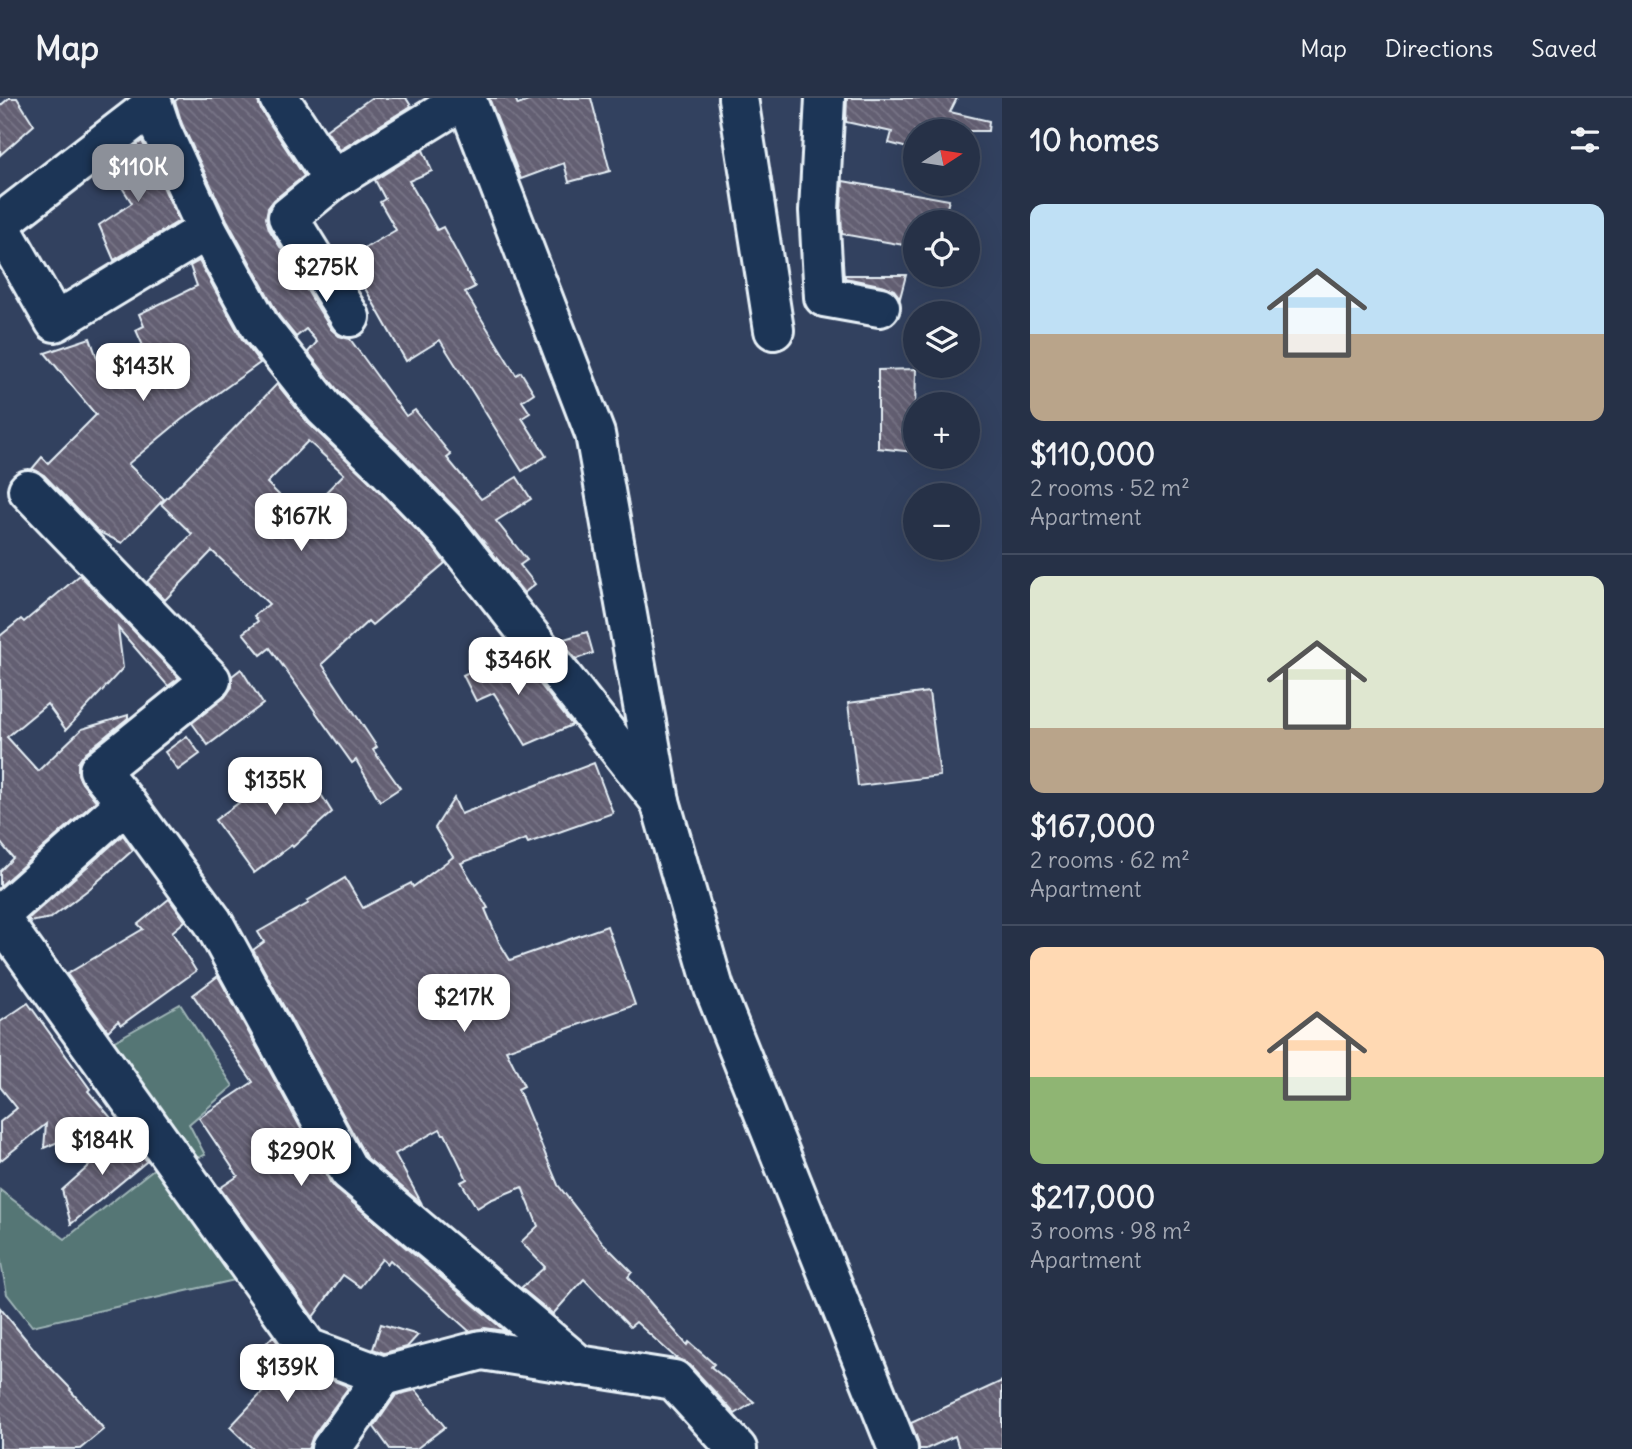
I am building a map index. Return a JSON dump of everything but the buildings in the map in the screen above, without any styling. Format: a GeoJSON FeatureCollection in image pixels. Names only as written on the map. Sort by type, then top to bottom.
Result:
{"type":"FeatureCollection","features":[{"type":"Feature","properties":{"kind":"street"},"geometry":{"type":"LineString","coordinates":[[279,98],[333,180]]}},
{"type":"Feature","properties":{"kind":"street"},"geometry":{"type":"LineString","coordinates":[[350,317],[288,217],[333,180],[466,98],[595,435],[660,801],[714,988],[898,1449]]}},
{"type":"Feature","properties":{"kind":"street"},"geometry":{"type":"LineString","coordinates":[[738,98],[774,330]]}},
{"type":"Feature","properties":{"kind":"street"},"geometry":{"type":"LineString","coordinates":[[825,98],[819,211],[824,297],[880,307]]}},
{"type":"Feature","properties":{"kind":"street"},"geometry":{"type":"LineString","coordinates":[[206,230],[55,321],[0,225],[150,101],[206,230],[261,328],[324,408],[449,533],[660,801]]}},
{"type":"Feature","properties":{"kind":"street"},"geometry":{"type":"LineString","coordinates":[[28,490],[211,680],[99,770],[213,922],[349,1171],[580,1366]]}},
{"type":"Feature","properties":{"kind":"street"},"geometry":{"type":"LineString","coordinates":[[126,803],[0,916],[308,1349],[383,1376],[482,1350],[674,1380],[737,1449]]}},
{"type":"Feature","properties":{"kind":"street"},"geometry":{"type":"LineString","coordinates":[[331,1449],[383,1376]]}},
{"type":"Feature","properties":{"kind":"green space"},"geometry":{"type":"Polygon","coordinates":[[[180,1004],[233,1086],[189,1124],[205,1155],[191,1160],[111,1043],[180,1004]]]}},
{"type":"Feature","properties":{"kind":"green space"},"geometry":{"type":"Polygon","coordinates":[[[160,1164],[239,1279],[32,1326],[7,1294],[0,1258],[0,1190],[65,1239],[160,1164]]]}}]}
